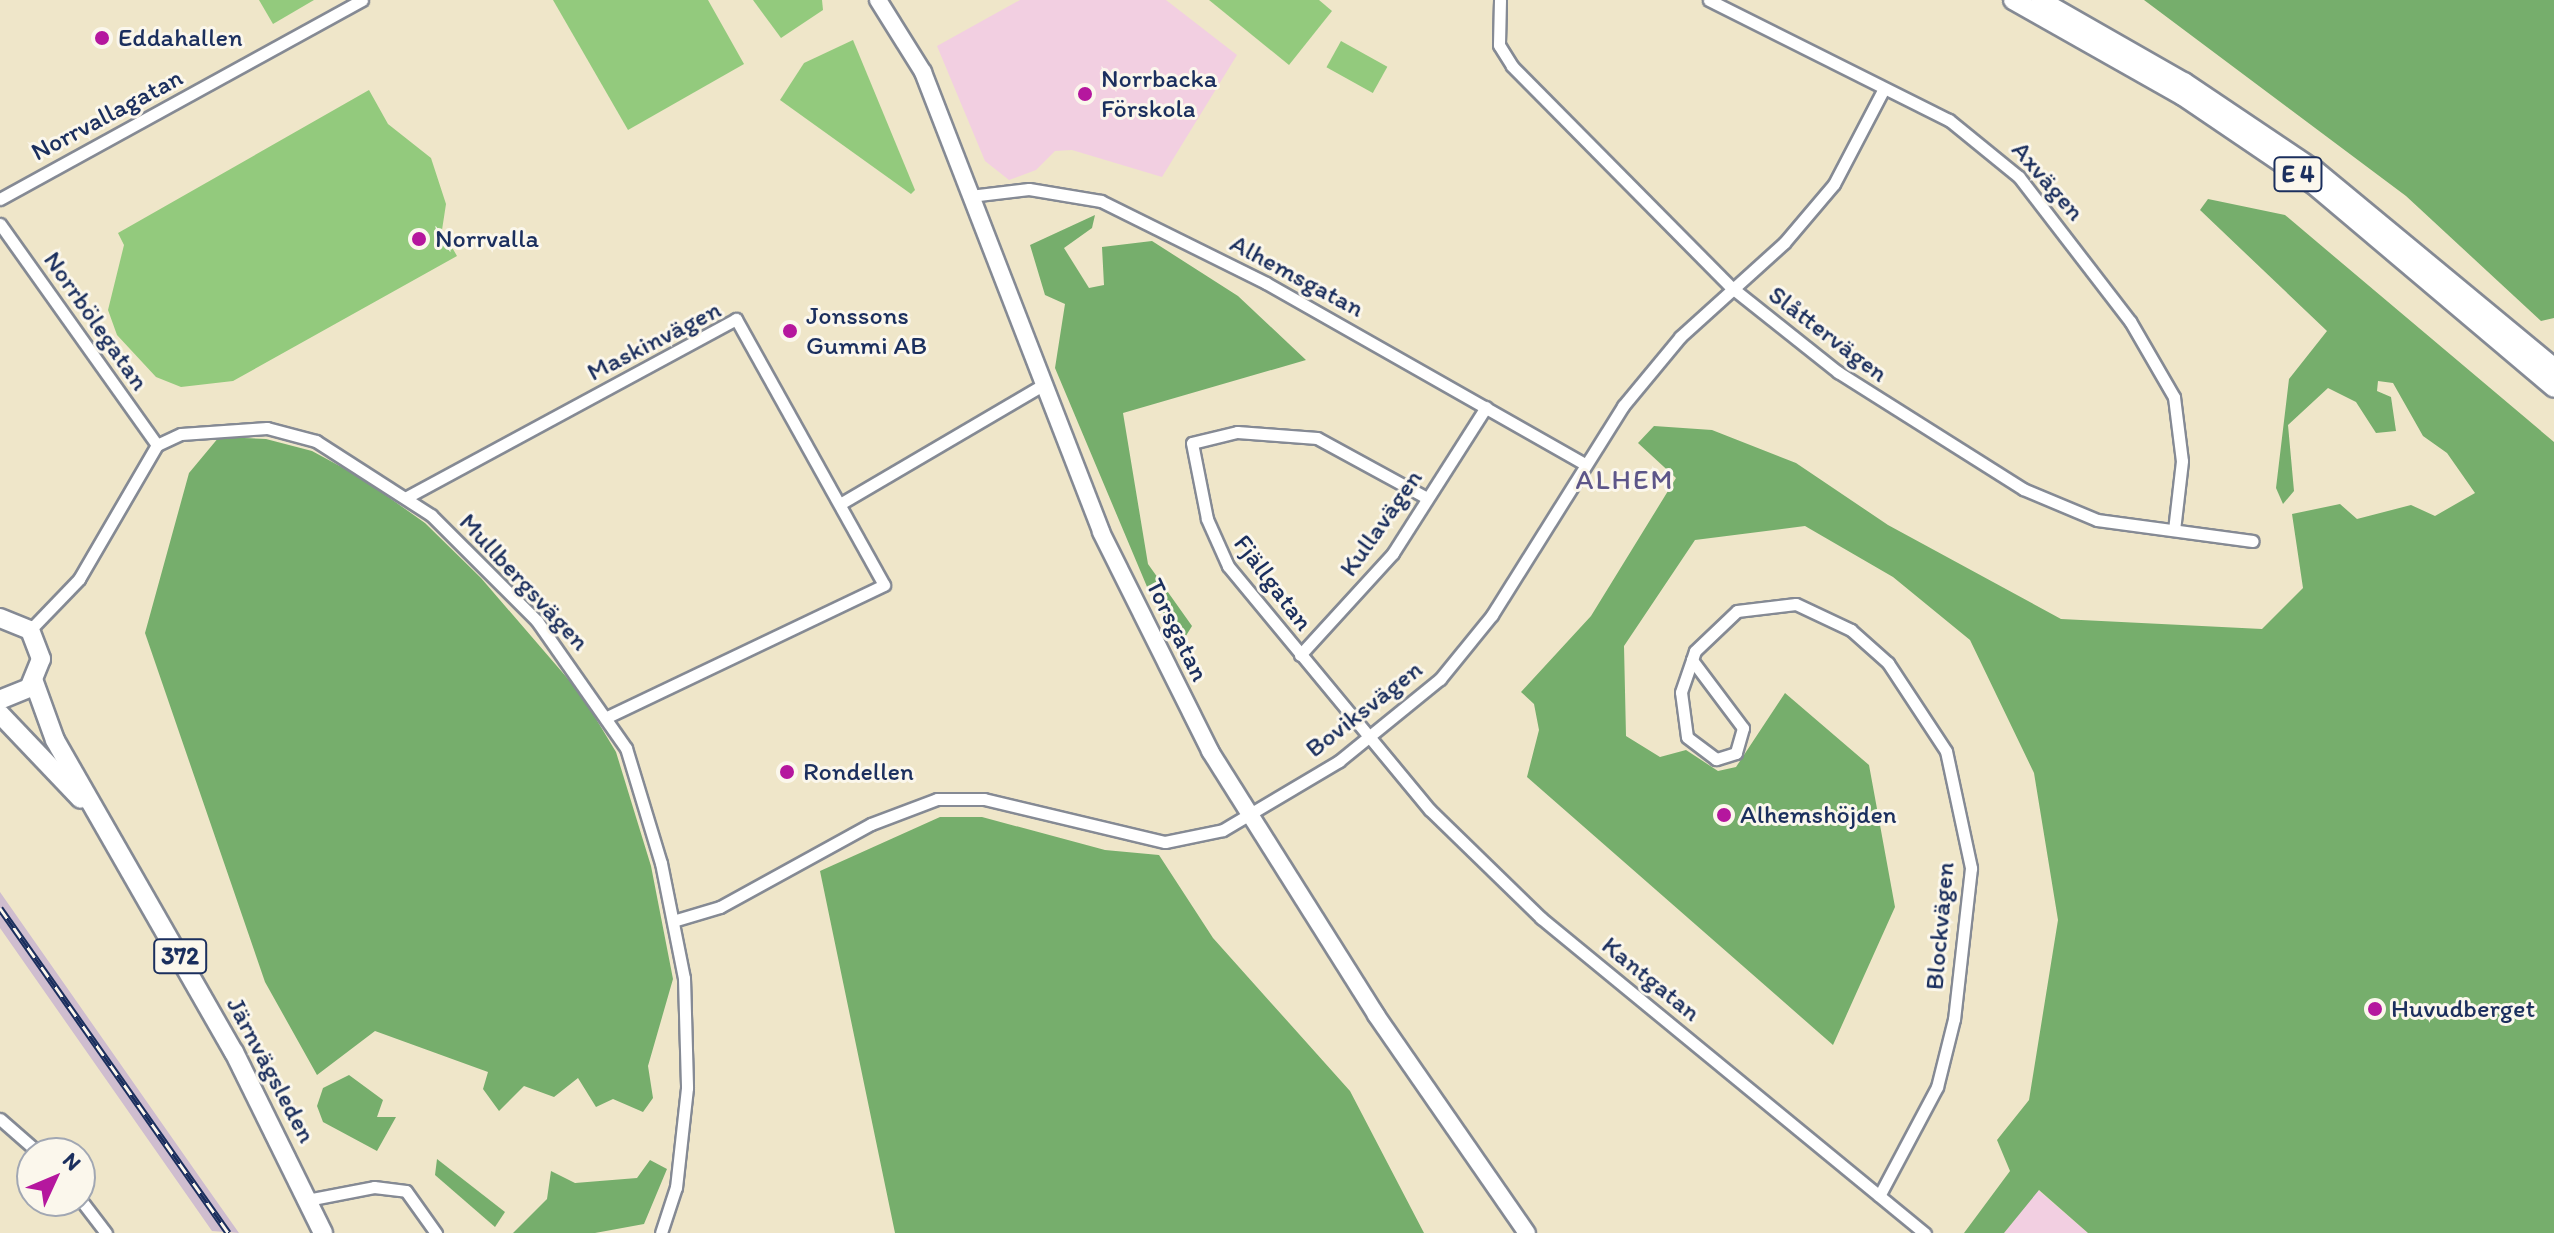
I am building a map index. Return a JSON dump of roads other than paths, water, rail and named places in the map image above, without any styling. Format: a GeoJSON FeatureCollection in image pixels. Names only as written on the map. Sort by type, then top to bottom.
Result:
{"type":"FeatureCollection","features":[{"type":"Feature","properties":{"kind":"main road","name":"Torsgatan"},"geometry":{"type":"LineString","coordinates":[[878,0],[923,72],[1101,532],[1210,751],[1376,1015],[1527,1233]]}},
{"type":"Feature","properties":{"kind":"main road","name":"E 4"},"geometry":{"type":"LineString","coordinates":[[2013,0],[2183,96],[2314,185],[2554,388]]}},
{"type":"Feature","properties":{"kind":"main road","name":"E 4"},"geometry":{"type":"LineString","coordinates":[[2040,0],[2184,82],[2315,170],[2554,368]]}},
{"type":"Feature","properties":{"kind":"main road"},"geometry":{"type":"LineString","coordinates":[[3,617],[30,630]]}},
{"type":"Feature","properties":{"kind":"main road","name":"372"},"geometry":{"type":"LineString","coordinates":[[30,630],[41,659],[34,682]]}},
{"type":"Feature","properties":{"kind":"main road"},"geometry":{"type":"LineString","coordinates":[[0,700],[34,682]]}},
{"type":"Feature","properties":{"kind":"main road","name":"Järnvägsleden"},"geometry":{"type":"LineString","coordinates":[[34,682],[44,719],[93,812],[213,1014],[323,1233]]}},
{"type":"Feature","properties":{"kind":"main road","name":"Järnvägsleden"},"geometry":{"type":"LineString","coordinates":[[0,714],[93,812]]}},
{"type":"Feature","properties":{"kind":"street","name":"Norrvallagatan"},"geometry":{"type":"LineString","coordinates":[[0,199],[362,0]]}},
{"type":"Feature","properties":{"kind":"street","name":"Slåttervägen"},"geometry":{"type":"LineString","coordinates":[[1500,0],[1496,32],[1512,66],[1731,287],[1838,372],[2023,489],[2097,520],[2253,541]]}},
{"type":"Feature","properties":{"kind":"street","name":"Axvägen"},"geometry":{"type":"LineString","coordinates":[[1709,0],[1882,92],[1981,140],[2059,225],[2130,321],[2174,397],[2181,427],[2174,530]]}},
{"type":"Feature","properties":{"kind":"street","name":"Boviksvägen"},"geometry":{"type":"LineString","coordinates":[[673,921],[720,907],[871,824],[937,799],[984,799],[1165,842],[1223,830],[1368,739],[1440,679],[1492,615],[1584,464],[1649,374],[1731,287],[1784,243],[1834,184],[1882,92]]}},
{"type":"Feature","properties":{"kind":"street","name":"Alhemsgatan"},"geometry":{"type":"LineString","coordinates":[[970,196],[1029,189],[1101,201],[1486,407],[1584,464]]}},
{"type":"Feature","properties":{"kind":"street","name":"Norrbölegatan"},"geometry":{"type":"LineString","coordinates":[[0,224],[157,445]]}},
{"type":"Feature","properties":{"kind":"street","name":"Maskinvägen"},"geometry":{"type":"LineString","coordinates":[[407,497],[736,319],[884,585],[607,717]]}},
{"type":"Feature","properties":{"kind":"street"},"geometry":{"type":"LineString","coordinates":[[840,504],[1043,385]]}},
{"type":"Feature","properties":{"kind":"street","name":"Kullavägen"},"geometry":{"type":"LineString","coordinates":[[1300,655],[1386,563],[1486,407]]}},
{"type":"Feature","properties":{"kind":"street","name":"Mullbergsvägen"},"geometry":{"type":"LineString","coordinates":[[157,445],[215,426],[267,428],[316,441],[407,497],[537,621],[607,717],[626,748],[673,921],[684,978],[687,1088],[676,1187],[661,1233]]}},
{"type":"Feature","properties":{"kind":"street","name":"Fjällgatan"},"geometry":{"type":"LineString","coordinates":[[1368,739],[1217,547],[1192,443],[1237,432],[1317,438],[1427,498]]}},
{"type":"Feature","properties":{"kind":"street"},"geometry":{"type":"LineString","coordinates":[[30,630],[79,579],[157,445]]}},
{"type":"Feature","properties":{"kind":"street","name":"Blockvägen"},"geometry":{"type":"LineString","coordinates":[[1692,660],[1743,728],[1736,753],[1716,759],[1687,737],[1681,692],[1692,660],[1737,611],[1796,604],[1851,630],[1888,663],[1946,751],[1971,868],[1954,1019],[1937,1087],[1879,1196]]}},
{"type":"Feature","properties":{"kind":"street","name":"Kantgatan"},"geometry":{"type":"LineString","coordinates":[[1368,739],[1541,918],[1925,1233]]}},
{"type":"Feature","properties":{"kind":"street"},"geometry":{"type":"LineString","coordinates":[[0,1119],[21,1137]]}},
{"type":"Feature","properties":{"kind":"street"},"geometry":{"type":"LineString","coordinates":[[307,1200],[374,1187],[406,1191],[436,1233]]}},
{"type":"Feature","properties":{"kind":"street"},"geometry":{"type":"LineString","coordinates":[[94,1217],[106,1233]]}},
{"type":"Feature","properties":{"kind":"railway"},"geometry":{"type":"LineString","coordinates":[[0,908],[228,1233]]}},
{"type":"Feature","properties":{"kind":"place","name":"Eddahallen"},"geometry":{"type":"Point","coordinates":[102,38]}},
{"type":"Feature","properties":{"kind":"place","name":"Norrbacka Förskola"},"geometry":{"type":"Point","coordinates":[1085,94]}},
{"type":"Feature","properties":{"kind":"place","name":"Norrvalla"},"geometry":{"type":"Point","coordinates":[419,239]}},
{"type":"Feature","properties":{"kind":"place","name":"Jonssons Gummi AB"},"geometry":{"type":"Point","coordinates":[790,331]}},
{"type":"Feature","properties":{"kind":"place","name":"Rondellen"},"geometry":{"type":"Point","coordinates":[787,772]}},
{"type":"Feature","properties":{"kind":"place","name":"Alhemshöjden"},"geometry":{"type":"Point","coordinates":[1724,815]}},
{"type":"Feature","properties":{"kind":"place","name":"Huvudberget"},"geometry":{"type":"Point","coordinates":[2375,1009]}},
{"type":"Feature","properties":{"kind":"district","name":"ALHEM"},"geometry":{"type":"Point","coordinates":[1625,479]}}]}
